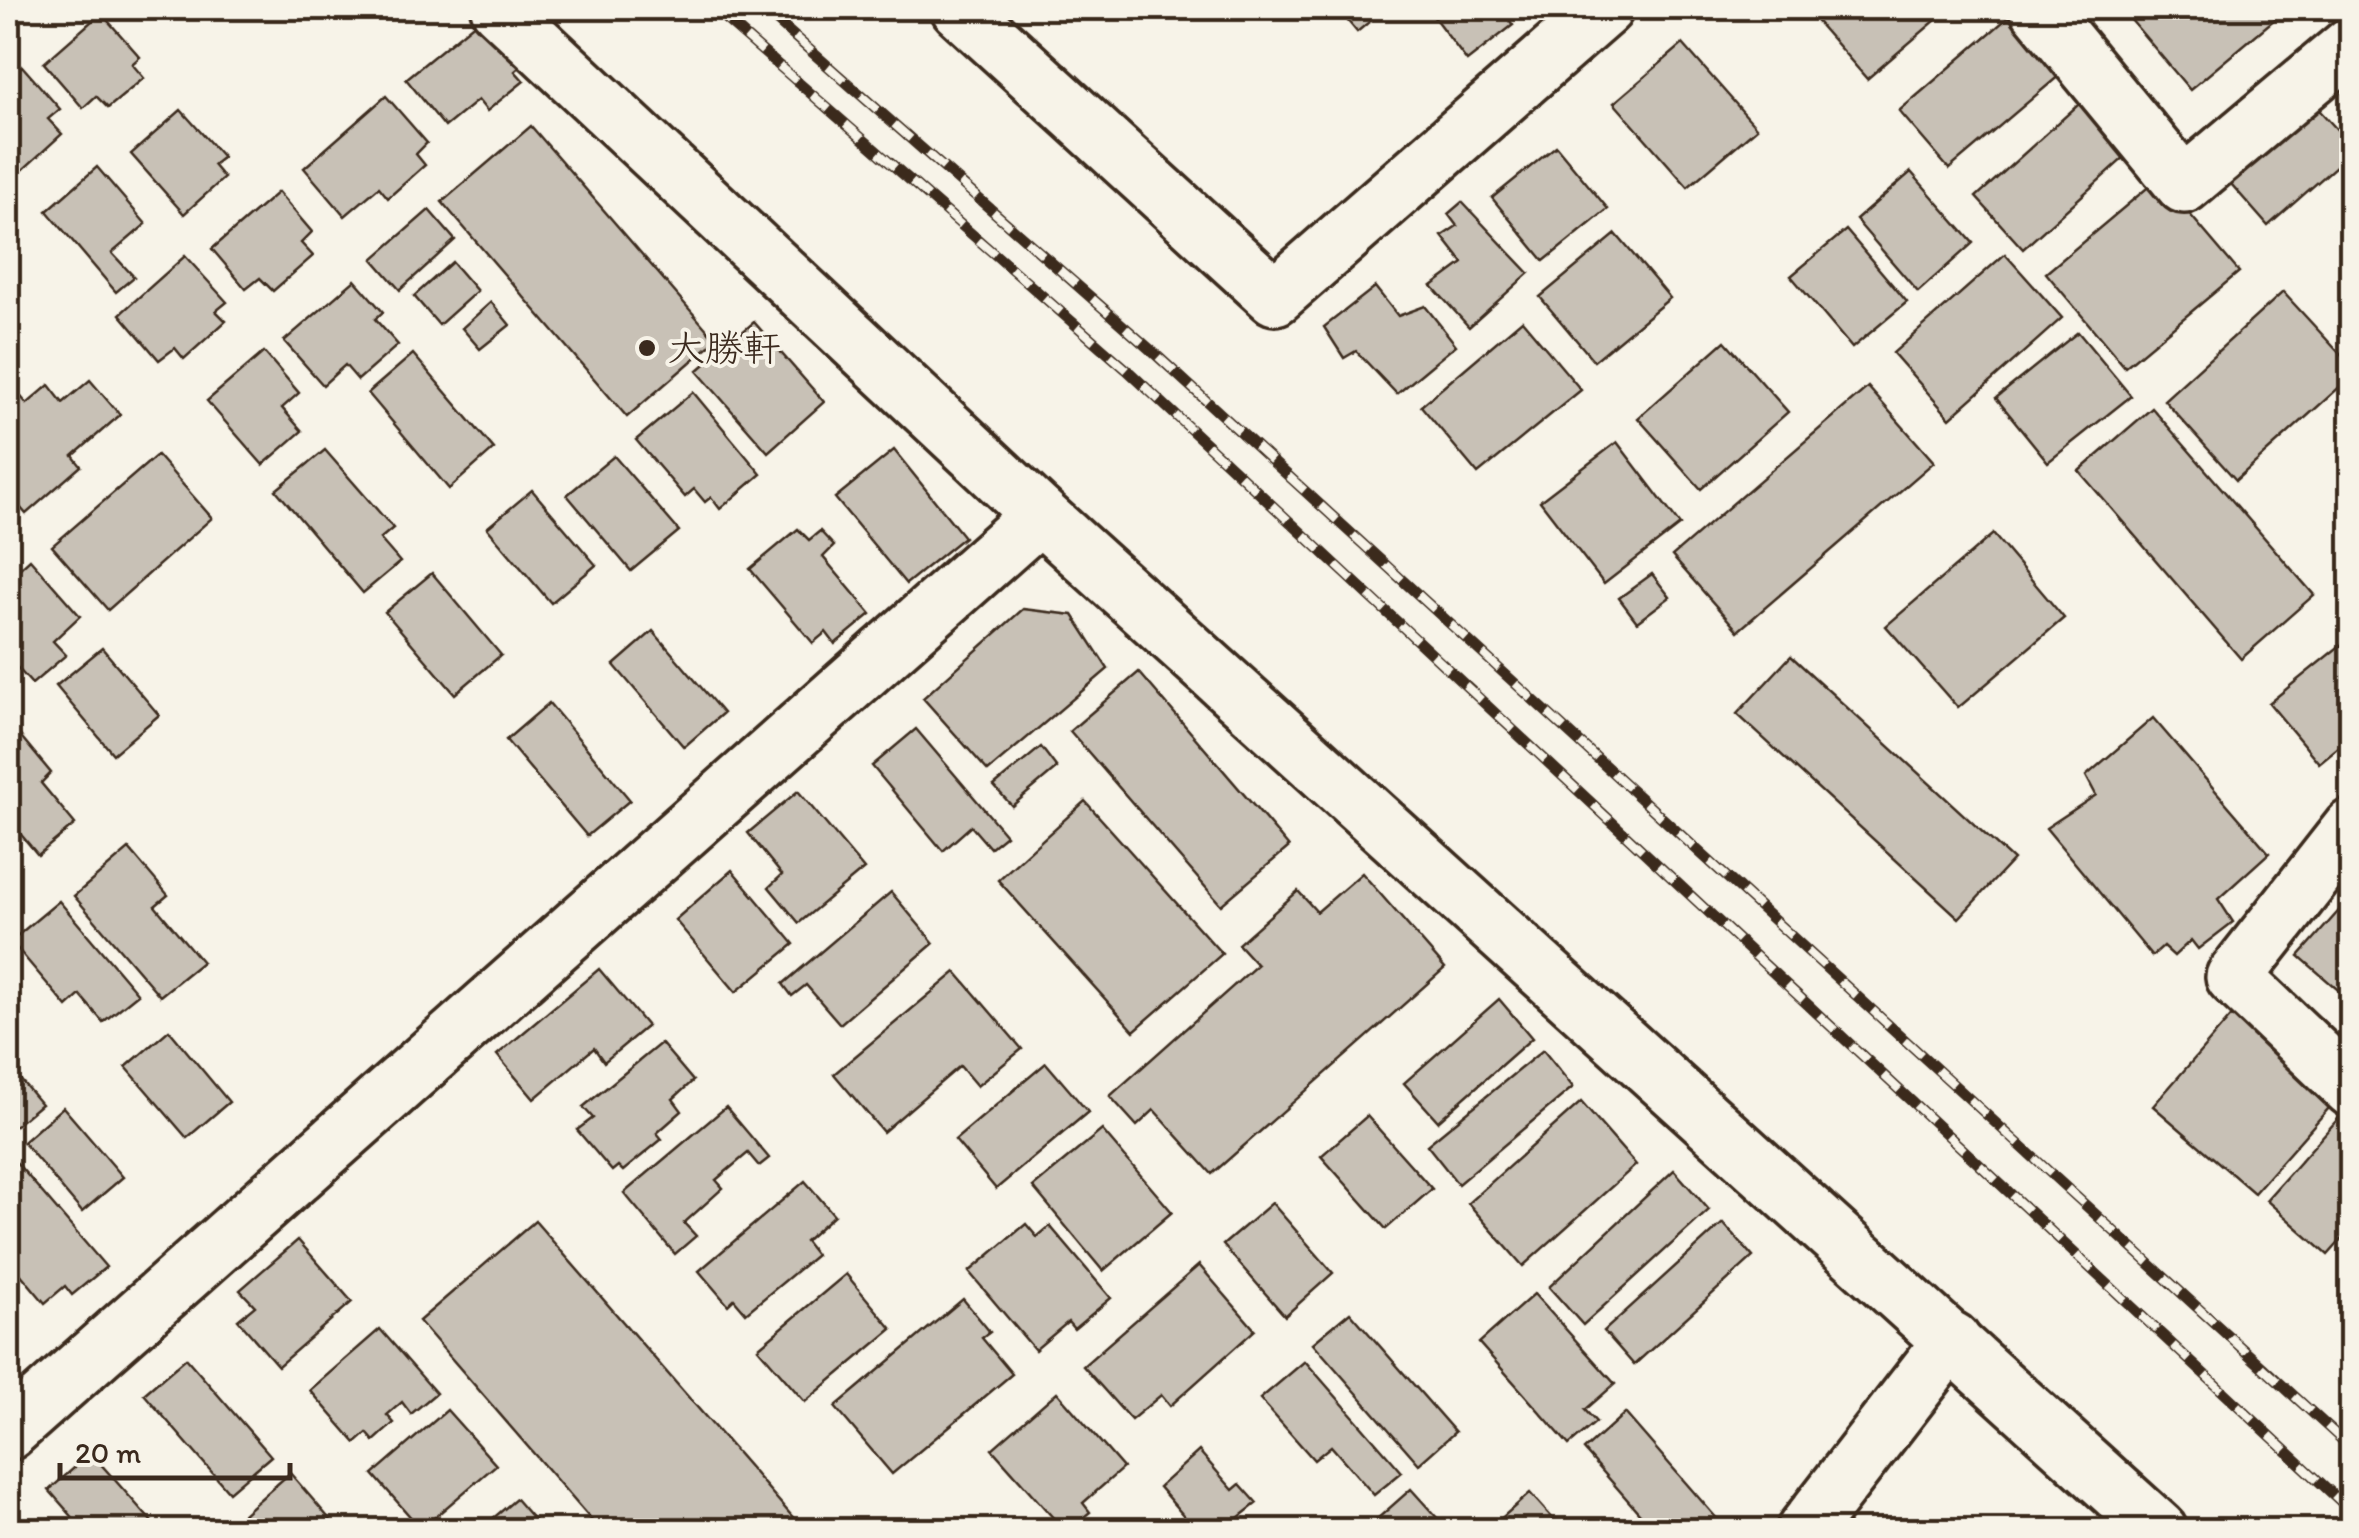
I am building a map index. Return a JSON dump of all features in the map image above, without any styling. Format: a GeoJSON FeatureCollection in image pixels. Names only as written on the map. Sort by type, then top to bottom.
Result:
{"type":"FeatureCollection","features":[{"type":"Feature","properties":{"kind":"street"},"geometry":{"type":"LineString","coordinates":[[500,8],[1040,514],[2159,1530]]}},
{"type":"Feature","properties":{"kind":"street"},"geometry":{"type":"LineString","coordinates":[[959,8],[1275,296],[1605,8]]}},
{"type":"Feature","properties":{"kind":"street"},"geometry":{"type":"LineString","coordinates":[[2038,8],[2184,185],[2352,44]]}},
{"type":"Feature","properties":{"kind":"street"},"geometry":{"type":"LineString","coordinates":[[8,1432],[1040,514]]}},
{"type":"Feature","properties":{"kind":"street"},"geometry":{"type":"LineString","coordinates":[[2352,827],[2234,977],[2352,1089]]}},
{"type":"Feature","properties":{"kind":"street"},"geometry":{"type":"LineString","coordinates":[[1804,1530],[1952,1340]]}},
{"type":"Feature","properties":{"kind":"building"},"geometry":{"type":"Polygon","coordinates":[[[1337,8],[1386,8],[1357,32],[1337,8]]]}},
{"type":"Feature","properties":{"kind":"building"},"geometry":{"type":"Polygon","coordinates":[[[1427,8],[1500,8],[1513,25],[1467,61],[1427,8]]]}},
{"type":"Feature","properties":{"kind":"building"},"geometry":{"type":"Polygon","coordinates":[[[1805,8],[1950,8],[1867,79],[1805,8]]]}},
{"type":"Feature","properties":{"kind":"building"},"geometry":{"type":"Polygon","coordinates":[[[2146,8],[2288,8],[2190,90],[2131,20],[2146,8]]]}},
{"type":"Feature","properties":{"kind":"building"},"geometry":{"type":"Polygon","coordinates":[[[488,12],[528,60],[515,71],[524,81],[487,111],[478,100],[445,127],[406,79],[488,12]]]}},
{"type":"Feature","properties":{"kind":"building"},"geometry":{"type":"Polygon","coordinates":[[[101,13],[140,57],[132,64],[144,78],[108,108],[96,96],[83,108],[44,63],[101,13]]]}},
{"type":"Feature","properties":{"kind":"building"},"geometry":{"type":"Polygon","coordinates":[[[2011,15],[2061,74],[1949,169],[1899,111],[2011,15]]]}},
{"type":"Feature","properties":{"kind":"building"},"geometry":{"type":"Polygon","coordinates":[[[1683,44],[1757,128],[1688,187],[1614,103],[1683,44]]]}},
{"type":"Feature","properties":{"kind":"building"},"geometry":{"type":"Polygon","coordinates":[[[22,66],[60,109],[48,119],[62,134],[14,178],[8,170],[8,79],[22,66]]]}},
{"type":"Feature","properties":{"kind":"building"},"geometry":{"type":"Polygon","coordinates":[[[386,96],[427,143],[416,154],[425,165],[388,198],[379,187],[345,216],[304,168],[386,96]]]}},
{"type":"Feature","properties":{"kind":"building"},"geometry":{"type":"Polygon","coordinates":[[[2311,101],[2352,146],[2352,152],[2268,226],[2225,177],[2311,101]]]}},
{"type":"Feature","properties":{"kind":"building"},"geometry":{"type":"Polygon","coordinates":[[[2079,104],[2126,156],[2023,249],[1976,197],[2079,104]]]}},
{"type":"Feature","properties":{"kind":"building"},"geometry":{"type":"Polygon","coordinates":[[[181,110],[223,157],[213,165],[224,178],[184,214],[131,154],[181,110]]]}},
{"type":"Feature","properties":{"kind":"building"},"geometry":{"type":"Polygon","coordinates":[[[531,126],[716,340],[627,417],[442,202],[531,126]]]}},
{"type":"Feature","properties":{"kind":"building"},"geometry":{"type":"Polygon","coordinates":[[[1556,146],[1608,209],[1544,261],[1492,198],[1556,146]]]}},
{"type":"Feature","properties":{"kind":"building"},"geometry":{"type":"Polygon","coordinates":[[[97,167],[146,224],[112,253],[134,277],[116,292],[47,211],[97,167]]]}},
{"type":"Feature","properties":{"kind":"building"},"geometry":{"type":"Polygon","coordinates":[[[1911,172],[1973,243],[1918,292],[1856,220],[1911,172]]]}},
{"type":"Feature","properties":{"kind":"building"},"geometry":{"type":"Polygon","coordinates":[[[2159,178],[2239,272],[2125,367],[2046,273],[2159,178]]]}},
{"type":"Feature","properties":{"kind":"building"},"geometry":{"type":"Polygon","coordinates":[[[278,192],[312,232],[301,243],[313,256],[273,291],[260,278],[246,289],[212,249],[278,192]]]}},
{"type":"Feature","properties":{"kind":"building"},"geometry":{"type":"Polygon","coordinates":[[[1462,202],[1529,273],[1469,327],[1432,286],[1463,263],[1442,236],[1457,226],[1448,214],[1462,202]]]}},
{"type":"Feature","properties":{"kind":"building"},"geometry":{"type":"Polygon","coordinates":[[[429,210],[455,240],[400,290],[373,259],[429,210]]]}},
{"type":"Feature","properties":{"kind":"building"},"geometry":{"type":"Polygon","coordinates":[[[1846,230],[1907,302],[1852,348],[1791,276],[1846,230]]]}},
{"type":"Feature","properties":{"kind":"building"},"geometry":{"type":"Polygon","coordinates":[[[1616,234],[1670,298],[1594,361],[1540,297],[1616,234]]]}},
{"type":"Feature","properties":{"kind":"building"},"geometry":{"type":"Polygon","coordinates":[[[2005,254],[2062,318],[1950,418],[1893,353],[2005,254]]]}},
{"type":"Feature","properties":{"kind":"building"},"geometry":{"type":"Polygon","coordinates":[[[185,256],[227,302],[216,311],[226,321],[184,359],[175,348],[159,360],[120,314],[185,256]]]}},
{"type":"Feature","properties":{"kind":"building"},"geometry":{"type":"Polygon","coordinates":[[[452,262],[477,291],[439,325],[414,296],[452,262]]]}},
{"type":"Feature","properties":{"kind":"building"},"geometry":{"type":"Polygon","coordinates":[[[355,280],[383,312],[375,319],[398,345],[358,380],[345,365],[323,385],[284,341],[355,280]]]}},
{"type":"Feature","properties":{"kind":"building"},"geometry":{"type":"Polygon","coordinates":[[[1375,287],[1398,316],[1425,306],[1456,345],[1397,394],[1356,351],[1344,358],[1324,327],[1375,287]]]}},
{"type":"Feature","properties":{"kind":"building"},"geometry":{"type":"Polygon","coordinates":[[[2283,292],[2352,367],[2352,376],[2236,480],[2164,400],[2283,292]]]}},
{"type":"Feature","properties":{"kind":"building"},"geometry":{"type":"Polygon","coordinates":[[[491,302],[510,325],[480,349],[462,328],[491,302]]]}},
{"type":"Feature","properties":{"kind":"building"},"geometry":{"type":"Polygon","coordinates":[[[1522,320],[1581,390],[1478,474],[1421,406],[1522,320]]]}},
{"type":"Feature","properties":{"kind":"building"},"geometry":{"type":"Polygon","coordinates":[[[754,322],[824,402],[768,452],[697,371],[754,322]]]}},
{"type":"Feature","properties":{"kind":"building"},"geometry":{"type":"Polygon","coordinates":[[[2078,332],[2131,396],[2048,462],[1996,398],[2078,332]]]}},
{"type":"Feature","properties":{"kind":"building"},"geometry":{"type":"Polygon","coordinates":[[[1725,341],[1788,412],[1701,489],[1638,418],[1725,341]]]}},
{"type":"Feature","properties":{"kind":"building"},"geometry":{"type":"Polygon","coordinates":[[[264,352],[299,393],[282,408],[302,431],[263,465],[207,401],[264,352]]]}},
{"type":"Feature","properties":{"kind":"building"},"geometry":{"type":"Polygon","coordinates":[[[413,354],[494,449],[449,489],[368,393],[413,354]]]}},
{"type":"Feature","properties":{"kind":"building"},"geometry":{"type":"Polygon","coordinates":[[[90,380],[120,415],[73,456],[81,466],[26,514],[8,493],[8,402],[18,393],[27,404],[49,385],[63,403],[90,380]]]}},
{"type":"Feature","properties":{"kind":"building"},"geometry":{"type":"Polygon","coordinates":[[[1868,387],[1934,462],[1738,631],[1672,556],[1868,387]]]}},
{"type":"Feature","properties":{"kind":"building"},"geometry":{"type":"Polygon","coordinates":[[[693,392],[761,474],[720,509],[711,497],[705,502],[694,489],[685,497],[636,440],[693,392]]]}},
{"type":"Feature","properties":{"kind":"building"},"geometry":{"type":"Polygon","coordinates":[[[2152,408],[2314,595],[2241,659],[2079,471],[2152,408]]]}},
{"type":"Feature","properties":{"kind":"building"},"geometry":{"type":"Polygon","coordinates":[[[1617,442],[1680,525],[1604,584],[1540,501],[1617,442]]]}},
{"type":"Feature","properties":{"kind":"building"},"geometry":{"type":"Polygon","coordinates":[[[325,450],[393,528],[380,539],[400,562],[363,593],[276,490],[325,450]]]}},
{"type":"Feature","properties":{"kind":"building"},"geometry":{"type":"Polygon","coordinates":[[[894,450],[964,537],[906,584],[835,498],[894,450]]]}},
{"type":"Feature","properties":{"kind":"building"},"geometry":{"type":"Polygon","coordinates":[[[157,455],[212,518],[108,610],[52,546],[157,455]]]}},
{"type":"Feature","properties":{"kind":"building"},"geometry":{"type":"Polygon","coordinates":[[[614,456],[679,531],[631,571],[567,495],[614,456]]]}},
{"type":"Feature","properties":{"kind":"building"},"geometry":{"type":"Polygon","coordinates":[[[532,490],[596,565],[551,603],[487,528],[532,490]]]}},
{"type":"Feature","properties":{"kind":"building"},"geometry":{"type":"Polygon","coordinates":[[[798,529],[809,540],[820,531],[834,546],[823,557],[871,614],[835,644],[826,632],[813,643],[750,569],[798,529]]]}},
{"type":"Feature","properties":{"kind":"building"},"geometry":{"type":"Polygon","coordinates":[[[1993,534],[2064,618],[1958,708],[1886,626],[1993,534]]]}},
{"type":"Feature","properties":{"kind":"building"},"geometry":{"type":"Polygon","coordinates":[[[30,559],[80,616],[53,641],[66,655],[32,684],[8,657],[8,579],[30,559]]]}},
{"type":"Feature","properties":{"kind":"building"},"geometry":{"type":"Polygon","coordinates":[[[432,573],[501,655],[455,694],[385,612],[432,573]]]}},
{"type":"Feature","properties":{"kind":"building"},"geometry":{"type":"Polygon","coordinates":[[[1652,574],[1670,597],[1637,622],[1619,598],[1652,574]]]}},
{"type":"Feature","properties":{"kind":"building"},"geometry":{"type":"Polygon","coordinates":[[[1023,609],[1073,615],[1108,669],[988,771],[923,698],[1023,609]]]}},
{"type":"Feature","properties":{"kind":"building"},"geometry":{"type":"Polygon","coordinates":[[[653,631],[723,713],[684,747],[614,665],[653,631]]]}},
{"type":"Feature","properties":{"kind":"building"},"geometry":{"type":"Polygon","coordinates":[[[2347,640],[2352,646],[2352,736],[2319,763],[2269,703],[2347,640]]]}},
{"type":"Feature","properties":{"kind":"building"},"geometry":{"type":"Polygon","coordinates":[[[102,648],[159,715],[113,754],[56,686],[102,648]]]}},
{"type":"Feature","properties":{"kind":"building"},"geometry":{"type":"Polygon","coordinates":[[[1791,656],[2013,860],[1959,918],[1737,714],[1791,656]]]}},
{"type":"Feature","properties":{"kind":"building"},"geometry":{"type":"Polygon","coordinates":[[[1139,672],[1289,847],[1221,905],[1070,731],[1139,672]]]}},
{"type":"Feature","properties":{"kind":"building"},"geometry":{"type":"Polygon","coordinates":[[[549,703],[630,800],[587,836],[506,740],[549,703]]]}},
{"type":"Feature","properties":{"kind":"building"},"geometry":{"type":"Polygon","coordinates":[[[2153,718],[2269,853],[2218,899],[2233,922],[2198,949],[2191,940],[2174,956],[2163,946],[2152,956],[2046,828],[2096,795],[2086,776],[2153,718]]]}},
{"type":"Feature","properties":{"kind":"building"},"geometry":{"type":"Polygon","coordinates":[[[13,727],[51,773],[41,783],[75,824],[38,855],[8,819],[8,732],[13,727]]]}},
{"type":"Feature","properties":{"kind":"building"},"geometry":{"type":"Polygon","coordinates":[[[916,729],[1006,835],[990,848],[971,826],[943,851],[872,766],[916,729]]]}},
{"type":"Feature","properties":{"kind":"building"},"geometry":{"type":"Polygon","coordinates":[[[1041,747],[1057,768],[1012,806],[994,786],[1041,747]]]}},
{"type":"Feature","properties":{"kind":"building"},"geometry":{"type":"Polygon","coordinates":[[[798,791],[864,869],[799,923],[769,887],[782,875],[748,833],[798,791]]]}},
{"type":"Feature","properties":{"kind":"building"},"geometry":{"type":"Polygon","coordinates":[[[1085,801],[1222,954],[1134,1031],[998,880],[1085,801]]]}},
{"type":"Feature","properties":{"kind":"building"},"geometry":{"type":"Polygon","coordinates":[[[129,849],[168,895],[155,906],[202,962],[160,996],[74,896],[129,849]]]}},
{"type":"Feature","properties":{"kind":"building"},"geometry":{"type":"Polygon","coordinates":[[[732,870],[794,944],[736,992],[675,920],[732,870]]]}},
{"type":"Feature","properties":{"kind":"building"},"geometry":{"type":"Polygon","coordinates":[[[1362,873],[1445,968],[1212,1174],[1154,1110],[1137,1126],[1110,1096],[1257,965],[1238,944],[1298,891],[1317,912],[1362,873]]]}},
{"type":"Feature","properties":{"kind":"building"},"geometry":{"type":"Polygon","coordinates":[[[891,892],[934,943],[840,1024],[806,985],[792,996],[783,984],[891,892]]]}},
{"type":"Feature","properties":{"kind":"building"},"geometry":{"type":"Polygon","coordinates":[[[2352,896],[2352,1002],[2299,956],[2352,896]]]}},
{"type":"Feature","properties":{"kind":"building"},"geometry":{"type":"Polygon","coordinates":[[[59,901],[138,994],[103,1022],[80,995],[67,1007],[11,941],[59,901]]]}},
{"type":"Feature","properties":{"kind":"building"},"geometry":{"type":"Polygon","coordinates":[[[599,969],[647,1026],[604,1062],[594,1048],[534,1099],[497,1055],[599,969]]]}},
{"type":"Feature","properties":{"kind":"building"},"geometry":{"type":"Polygon","coordinates":[[[956,972],[1022,1049],[977,1086],[960,1066],[883,1132],[834,1074],[956,972]]]}},
{"type":"Feature","properties":{"kind":"building"},"geometry":{"type":"Polygon","coordinates":[[[1499,999],[1532,1038],[1438,1121],[1404,1083],[1499,999]]]}},
{"type":"Feature","properties":{"kind":"building"},"geometry":{"type":"Polygon","coordinates":[[[2242,1004],[2343,1092],[2254,1193],[2153,1106],[2242,1004]]]}},
{"type":"Feature","properties":{"kind":"building"},"geometry":{"type":"Polygon","coordinates":[[[169,1030],[229,1102],[187,1138],[126,1067],[169,1030]]]}},
{"type":"Feature","properties":{"kind":"building"},"geometry":{"type":"Polygon","coordinates":[[[661,1043],[693,1081],[673,1099],[682,1111],[657,1133],[662,1139],[623,1171],[618,1166],[612,1171],[577,1130],[593,1118],[583,1107],[661,1043]]]}},
{"type":"Feature","properties":{"kind":"building"},"geometry":{"type":"Polygon","coordinates":[[[1543,1050],[1573,1087],[1458,1184],[1427,1145],[1543,1050]]]}},
{"type":"Feature","properties":{"kind":"building"},"geometry":{"type":"Polygon","coordinates":[[[1046,1063],[1088,1112],[996,1189],[955,1140],[1046,1063]]]}},
{"type":"Feature","properties":{"kind":"building"},"geometry":{"type":"Polygon","coordinates":[[[8,1065],[41,1104],[9,1131],[8,1129],[8,1065]]]}},
{"type":"Feature","properties":{"kind":"building"},"geometry":{"type":"Polygon","coordinates":[[[1581,1102],[1636,1165],[1523,1266],[1468,1203],[1581,1102]]]}},
{"type":"Feature","properties":{"kind":"building"},"geometry":{"type":"Polygon","coordinates":[[[2352,1103],[2352,1228],[2328,1255],[2266,1200],[2352,1103]]]}},
{"type":"Feature","properties":{"kind":"building"},"geometry":{"type":"Polygon","coordinates":[[[63,1107],[123,1177],[82,1212],[23,1142],[63,1107]]]}},
{"type":"Feature","properties":{"kind":"building"},"geometry":{"type":"Polygon","coordinates":[[[726,1107],[769,1158],[759,1166],[748,1153],[716,1180],[723,1188],[684,1223],[696,1236],[675,1254],[624,1193],[726,1107]]]}},
{"type":"Feature","properties":{"kind":"building"},"geometry":{"type":"Polygon","coordinates":[[[1367,1116],[1432,1189],[1386,1229],[1321,1156],[1367,1116]]]}},
{"type":"Feature","properties":{"kind":"building"},"geometry":{"type":"Polygon","coordinates":[[[1102,1130],[1172,1212],[1103,1271],[1033,1187],[1102,1130]]]}},
{"type":"Feature","properties":{"kind":"building"},"geometry":{"type":"Polygon","coordinates":[[[16,1162],[106,1267],[72,1295],[65,1286],[45,1303],[8,1259],[8,1200],[12,1196],[8,1170],[16,1162]]]}},
{"type":"Feature","properties":{"kind":"building"},"geometry":{"type":"Polygon","coordinates":[[[1674,1170],[1709,1210],[1583,1325],[1549,1287],[1674,1170]]]}},
{"type":"Feature","properties":{"kind":"building"},"geometry":{"type":"Polygon","coordinates":[[[805,1181],[834,1215],[805,1241],[816,1255],[746,1313],[734,1299],[728,1305],[699,1271],[805,1181]]]}},
{"type":"Feature","properties":{"kind":"building"},"geometry":{"type":"Polygon","coordinates":[[[1272,1203],[1333,1273],[1285,1316],[1223,1245],[1272,1203]]]}},
{"type":"Feature","properties":{"kind":"building"},"geometry":{"type":"Polygon","coordinates":[[[535,1221],[804,1530],[600,1530],[419,1321],[535,1221]]]}},
{"type":"Feature","properties":{"kind":"building"},"geometry":{"type":"Polygon","coordinates":[[[1723,1223],[1753,1257],[1634,1365],[1604,1331],[1723,1223]]]}},
{"type":"Feature","properties":{"kind":"building"},"geometry":{"type":"Polygon","coordinates":[[[1026,1224],[1037,1237],[1050,1226],[1111,1298],[1074,1329],[1068,1322],[1035,1350],[969,1272],[1026,1224]]]}},
{"type":"Feature","properties":{"kind":"building"},"geometry":{"type":"Polygon","coordinates":[[[298,1240],[352,1302],[278,1366],[238,1320],[255,1306],[240,1290],[298,1240]]]}},
{"type":"Feature","properties":{"kind":"building"},"geometry":{"type":"Polygon","coordinates":[[[1199,1265],[1255,1330],[1170,1406],[1161,1395],[1131,1420],[1083,1366],[1199,1265]]]}},
{"type":"Feature","properties":{"kind":"building"},"geometry":{"type":"Polygon","coordinates":[[[846,1274],[892,1329],[805,1402],[758,1348],[846,1274]]]}},
{"type":"Feature","properties":{"kind":"building"},"geometry":{"type":"Polygon","coordinates":[[[1534,1294],[1615,1384],[1585,1410],[1596,1422],[1569,1445],[1479,1343],[1534,1294]]]}},
{"type":"Feature","properties":{"kind":"building"},"geometry":{"type":"Polygon","coordinates":[[[963,1299],[990,1332],[982,1338],[1012,1374],[892,1474],[835,1407],[963,1299]]]}},
{"type":"Feature","properties":{"kind":"building"},"geometry":{"type":"Polygon","coordinates":[[[1350,1312],[1455,1432],[1419,1464],[1313,1343],[1350,1312]]]}},
{"type":"Feature","properties":{"kind":"building"},"geometry":{"type":"Polygon","coordinates":[[[380,1329],[436,1393],[411,1414],[402,1402],[387,1415],[394,1423],[374,1441],[367,1433],[356,1443],[310,1390],[380,1329]]]}},
{"type":"Feature","properties":{"kind":"building"},"geometry":{"type":"Polygon","coordinates":[[[186,1358],[271,1456],[229,1492],[144,1394],[186,1358]]]}},
{"type":"Feature","properties":{"kind":"building"},"geometry":{"type":"Polygon","coordinates":[[[1305,1361],[1402,1472],[1374,1495],[1331,1446],[1314,1460],[1260,1399],[1305,1361]]]}},
{"type":"Feature","properties":{"kind":"building"},"geometry":{"type":"Polygon","coordinates":[[[1057,1392],[1123,1468],[1083,1503],[1090,1512],[1068,1530],[992,1449],[1057,1392]]]}},
{"type":"Feature","properties":{"kind":"building"},"geometry":{"type":"Polygon","coordinates":[[[447,1410],[496,1465],[421,1529],[373,1474],[447,1410]]]}},
{"type":"Feature","properties":{"kind":"building"},"geometry":{"type":"Polygon","coordinates":[[[1625,1413],[1719,1521],[1708,1530],[1654,1530],[1584,1450],[1625,1413]]]}},
{"type":"Feature","properties":{"kind":"building"},"geometry":{"type":"Polygon","coordinates":[[[1199,1451],[1233,1490],[1240,1484],[1257,1503],[1238,1518],[1249,1530],[1196,1530],[1159,1487],[1199,1451]]]}},
{"type":"Feature","properties":{"kind":"building"},"geometry":{"type":"Polygon","coordinates":[[[91,1453],[159,1530],[84,1530],[49,1490],[91,1453]]]}},
{"type":"Feature","properties":{"kind":"building"},"geometry":{"type":"Polygon","coordinates":[[[290,1473],[339,1530],[258,1530],[243,1514],[290,1473]]]}},
{"type":"Feature","properties":{"kind":"building"},"geometry":{"type":"Polygon","coordinates":[[[1411,1489],[1448,1530],[1368,1527],[1411,1489]]]}},
{"type":"Feature","properties":{"kind":"building"},"geometry":{"type":"Polygon","coordinates":[[[1530,1493],[1563,1530],[1488,1530],[1530,1493]]]}},
{"type":"Feature","properties":{"kind":"building"},"geometry":{"type":"Polygon","coordinates":[[[516,1499],[543,1530],[479,1530],[516,1499]]]}},
{"type":"Feature","properties":{"kind":"railway"},"geometry":{"type":"LineString","coordinates":[[713,8],[1126,369],[2352,1512]]}},
{"type":"Feature","properties":{"kind":"railway"},"geometry":{"type":"LineString","coordinates":[[762,8],[1153,352],[2352,1449]]}},
{"type":"Feature","properties":{"kind":"place","name":"大勝軒"},"geometry":{"type":"Point","coordinates":[647,348]}}]}
